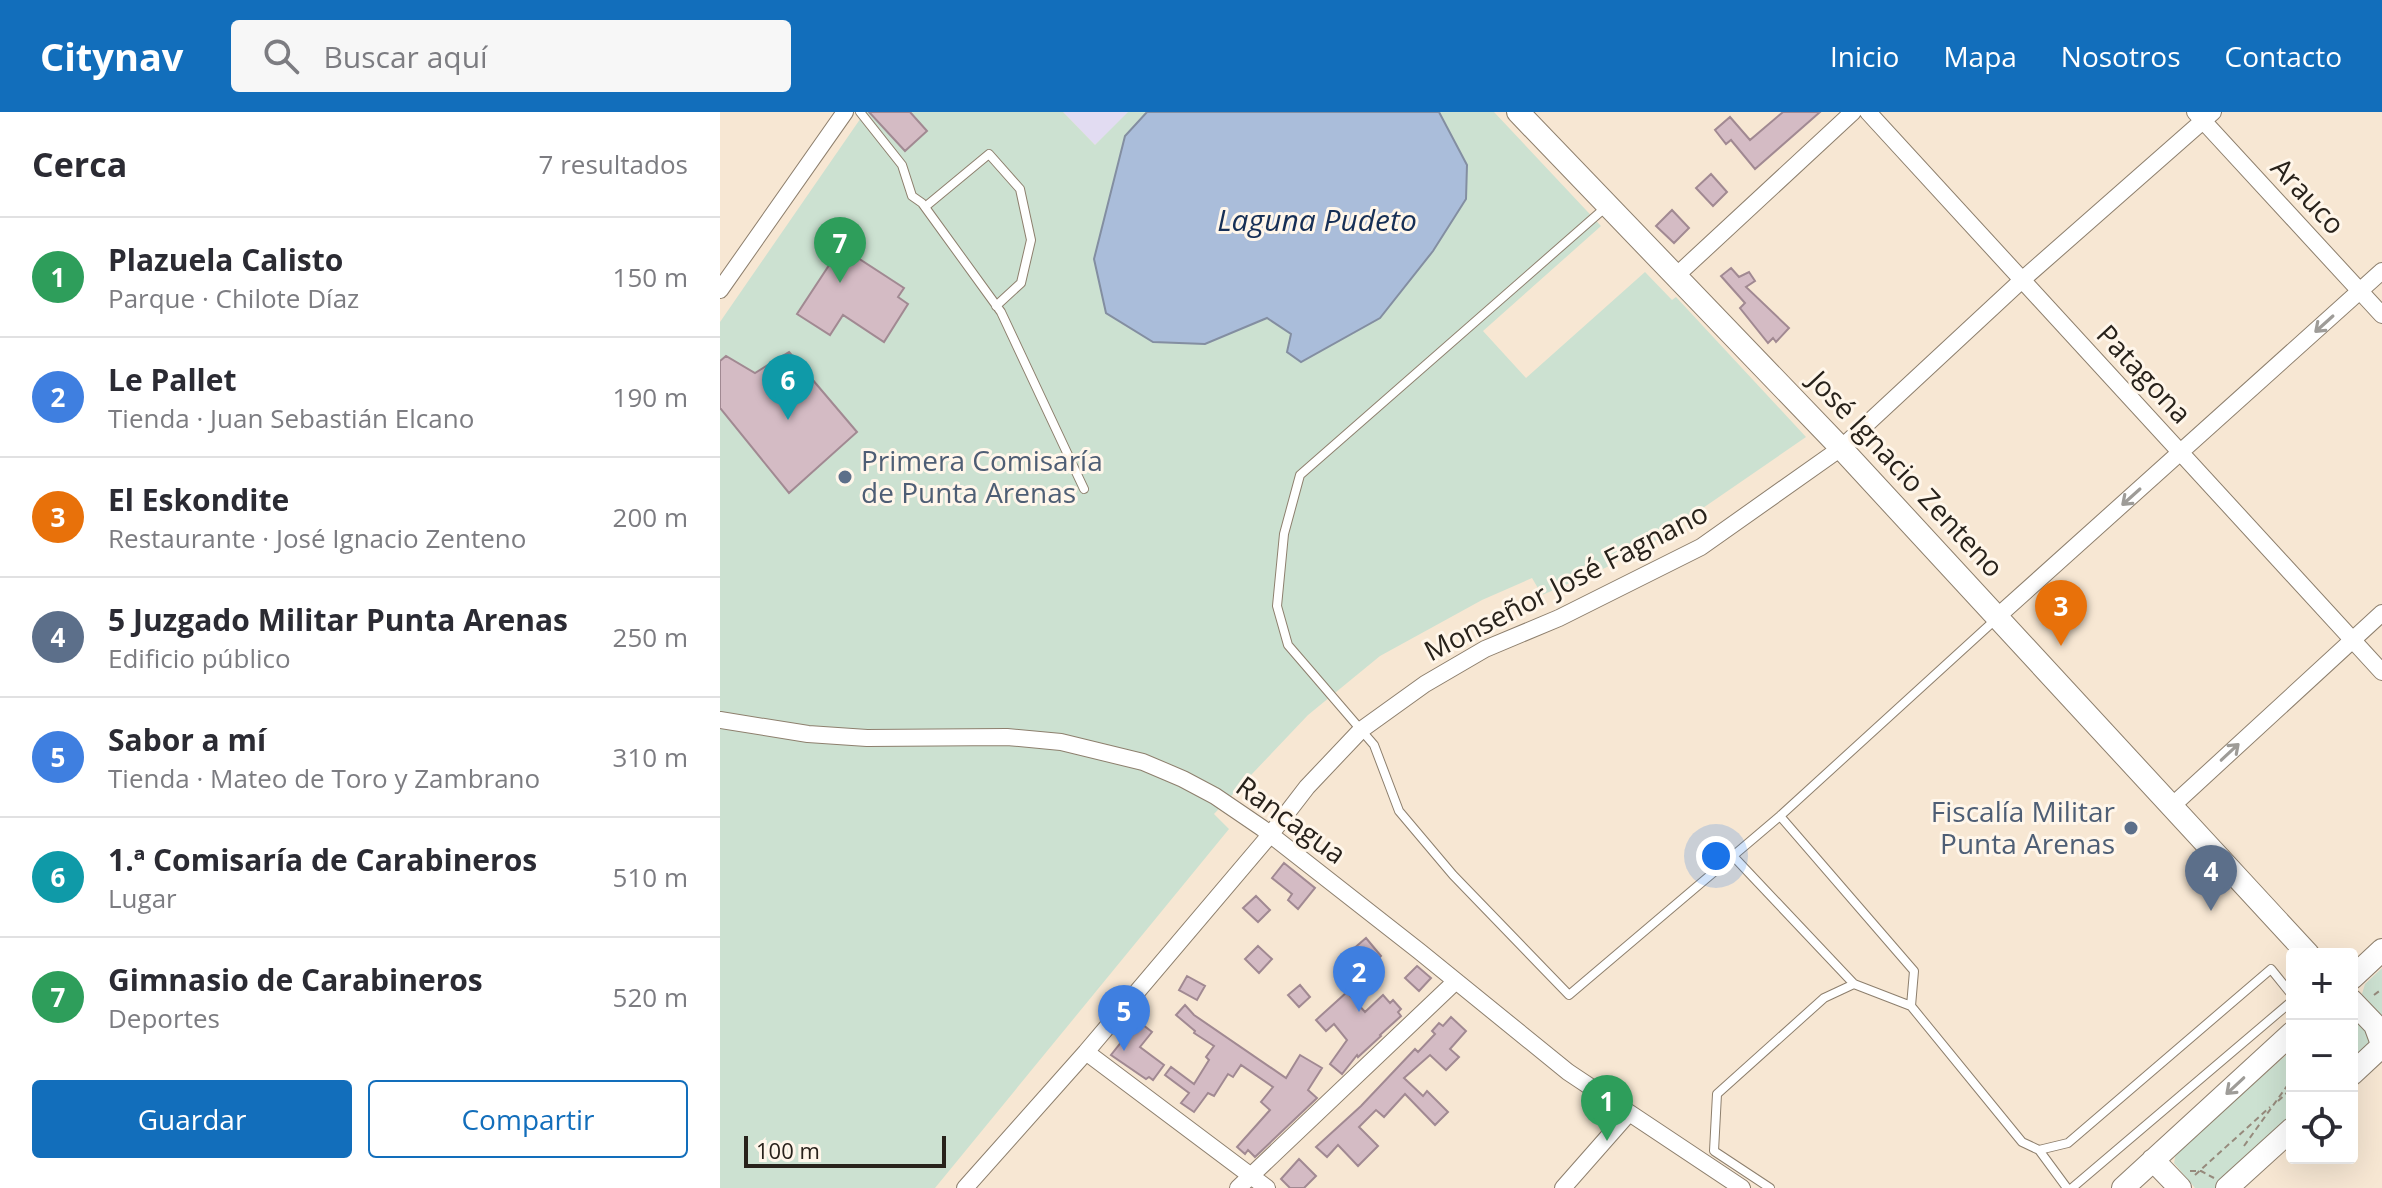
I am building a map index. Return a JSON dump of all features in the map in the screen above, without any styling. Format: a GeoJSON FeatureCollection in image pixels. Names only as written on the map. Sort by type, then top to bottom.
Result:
{"type":"FeatureCollection","features":[{"type":"Feature","properties":{"kind":"street"},"geometry":{"type":"LineString","coordinates":[[720,290],[845,112]]}},
{"type":"Feature","properties":{"kind":"street","name":"José Ignacio Zenteno"},"geometry":{"type":"LineString","coordinates":[[1518,112],[1841,448],[2303,948]]}},
{"type":"Feature","properties":{"kind":"street"},"geometry":{"type":"LineString","coordinates":[[1677,275],[1853,112]]}},
{"type":"Feature","properties":{"kind":"street","name":"Patagona"},"geometry":{"type":"LineString","coordinates":[[1868,112],[2382,672]]}},
{"type":"Feature","properties":{"kind":"street","name":"Monseñor José Fagnano"},"geometry":{"type":"LineString","coordinates":[[965,1188],[1086,1052],[1307,787],[1361,730],[1425,684],[1485,649],[1559,618],[1701,547],[1841,448],[2204,115]]}},
{"type":"Feature","properties":{"kind":"street","name":"Arauco"},"geometry":{"type":"LineString","coordinates":[[2204,115],[2382,315]]}},
{"type":"Feature","properties":{"kind":"street"},"geometry":{"type":"LineString","coordinates":[[1998,616],[2382,271]]}},
{"type":"Feature","properties":{"kind":"street"},"geometry":{"type":"LineString","coordinates":[[2173,805],[2382,613]]}},
{"type":"Feature","properties":{"kind":"street","name":"Rancagua"},"geometry":{"type":"LineString","coordinates":[[720,720],[808,734],[867,738],[1007,737],[1061,742],[1143,762],[1183,779],[1215,796],[1270,835],[1568,1072],[1742,1188]]}},
{"type":"Feature","properties":{"kind":"street"},"geometry":{"type":"LineString","coordinates":[[2358,972],[2382,950]]}},
{"type":"Feature","properties":{"kind":"street"},"geometry":{"type":"LineString","coordinates":[[1238,1188],[1456,981]]}},
{"type":"Feature","properties":{"kind":"street"},"geometry":{"type":"LineString","coordinates":[[2358,1007],[2375,1025],[2382,1045],[2358,1068]]}},
{"type":"Feature","properties":{"kind":"street"},"geometry":{"type":"LineString","coordinates":[[2123,1188],[2286,1038]]}},
{"type":"Feature","properties":{"kind":"street"},"geometry":{"type":"LineString","coordinates":[[1086,1052],[1267,1188]]}},
{"type":"Feature","properties":{"kind":"street"},"geometry":{"type":"LineString","coordinates":[[1563,1188],[1629,1113]]}},
{"type":"Feature","properties":{"kind":"street"},"geometry":{"type":"LineString","coordinates":[[2223,1183],[2286,1134]]}},
{"type":"Feature","properties":{"kind":"street"},"geometry":{"type":"LineString","coordinates":[[2153,1160],[2183,1184]]}},
{"type":"Feature","properties":{"kind":"lane"},"geometry":{"type":"LineString","coordinates":[[860,112],[902,165],[912,196],[925,207],[996,306],[1084,489]]}},
{"type":"Feature","properties":{"kind":"lane"},"geometry":{"type":"LineString","coordinates":[[925,207],[989,154],[1020,189],[1031,240],[1021,283],[996,306]]}},
{"type":"Feature","properties":{"kind":"lane"},"geometry":{"type":"LineString","coordinates":[[1608,205],[1300,475],[1284,534],[1277,606],[1288,645],[1374,745],[1399,811],[1453,875],[1569,995],[1780,816],[1998,616]]}},
{"type":"Feature","properties":{"kind":"lane"},"geometry":{"type":"LineString","coordinates":[[1780,816],[1914,971],[1911,1006]]}},
{"type":"Feature","properties":{"kind":"lane"},"geometry":{"type":"LineString","coordinates":[[1733,856],[1854,984],[1911,1006],[2022,1142],[2039,1150],[2070,1188],[2286,1006]]}},
{"type":"Feature","properties":{"kind":"lane"},"geometry":{"type":"LineString","coordinates":[[2039,1150],[2068,1143],[2271,969],[2286,988]]}},
{"type":"Feature","properties":{"kind":"lane"},"geometry":{"type":"LineString","coordinates":[[1770,1188],[1714,1151],[1717,1094],[1824,998],[1854,984]]}},
{"type":"Feature","properties":{"kind":"path"},"geometry":{"type":"LineString","coordinates":[[2244,1147],[2286,1087]]}},
{"type":"Feature","properties":{"kind":"path"},"geometry":{"type":"LineString","coordinates":[[2183,1184],[2287,1092]]}},
{"type":"Feature","properties":{"kind":"path"},"geometry":{"type":"LineString","coordinates":[[2183,1184],[2188,1172],[2197,1171],[2223,1183]]}},
{"type":"Feature","properties":{"kind":"shaded area"},"geometry":{"type":"Polygon","coordinates":[[[1063,112],[1130,112],[1095,145],[1063,112]]]}},
{"type":"Feature","properties":{"kind":"green space"},"geometry":{"type":"Polygon","coordinates":[[[865,112],[1063,112],[1095,145],[1128,112],[1494,112],[1601,226],[1483,331],[1526,378],[1645,272],[1672,300],[1676,297],[1806,437],[1655,541],[1605,568],[1542,595],[1532,578],[1482,600],[1380,656],[1308,715],[1214,814],[1229,829],[935,1188],[720,1188],[720,322],[865,112]]]}},
{"type":"Feature","properties":{"kind":"green space"},"geometry":{"type":"Polygon","coordinates":[[[2382,968],[2382,1016],[2362,994],[2365,984],[2382,968]]]}},
{"type":"Feature","properties":{"kind":"green space"},"geometry":{"type":"Polygon","coordinates":[[[2358,1015],[2379,1038],[2358,1063],[2358,1015]]]}},
{"type":"Feature","properties":{"kind":"green space"},"geometry":{"type":"Polygon","coordinates":[[[2286,1055],[2286,1129],[2219,1188],[2195,1188],[2174,1163],[2176,1153],[2286,1055]]]}},
{"type":"Feature","properties":{"kind":"water","name":"Laguna Pudeto"},"geometry":{"type":"Polygon","coordinates":[[[1147,112],[1439,112],[1467,165],[1466,199],[1433,251],[1380,318],[1301,362],[1287,352],[1291,334],[1267,318],[1205,344],[1153,342],[1106,313],[1094,259],[1125,136],[1147,112]]]}},
{"type":"Feature","properties":{"kind":"building"},"geometry":{"type":"Polygon","coordinates":[[[869,112],[910,112],[927,131],[905,151],[869,112]]]}},
{"type":"Feature","properties":{"kind":"building"},"geometry":{"type":"Polygon","coordinates":[[[1783,112],[1820,112],[1755,169],[1731,140],[1726,144],[1715,130],[1730,117],[1750,140],[1783,112]]]}},
{"type":"Feature","properties":{"kind":"building"},"geometry":{"type":"Polygon","coordinates":[[[1711,174],[1727,192],[1713,206],[1696,188],[1711,174]]]}},
{"type":"Feature","properties":{"kind":"building"},"geometry":{"type":"Polygon","coordinates":[[[1672,210],[1689,228],[1674,243],[1656,226],[1672,210]]]}},
{"type":"Feature","properties":{"kind":"building"},"geometry":{"type":"Polygon","coordinates":[[[841,247],[904,288],[898,297],[908,304],[884,342],[843,315],[830,335],[797,314],[841,247]]]}},
{"type":"Feature","properties":{"kind":"building"},"geometry":{"type":"Polygon","coordinates":[[[1731,268],[1739,277],[1749,272],[1755,281],[1746,287],[1789,328],[1776,342],[1773,338],[1768,343],[1740,308],[1745,303],[1721,276],[1731,268]]]}},
{"type":"Feature","properties":{"kind":"building"},"geometry":{"type":"Polygon","coordinates":[[[789,352],[857,432],[789,493],[720,408],[720,361],[726,356],[755,373],[789,352]]]}},
{"type":"Feature","properties":{"kind":"building"},"geometry":{"type":"Polygon","coordinates":[[[1284,863],[1315,888],[1298,909],[1288,900],[1292,894],[1272,878],[1284,863]]]}},
{"type":"Feature","properties":{"kind":"building"},"geometry":{"type":"Polygon","coordinates":[[[1256,896],[1270,910],[1258,922],[1243,908],[1256,896]]]}},
{"type":"Feature","properties":{"kind":"building"},"geometry":{"type":"Polygon","coordinates":[[[1366,938],[1381,956],[1368,968],[1352,950],[1366,938]]]}},
{"type":"Feature","properties":{"kind":"building"},"geometry":{"type":"Polygon","coordinates":[[[1258,946],[1272,959],[1259,973],[1245,959],[1258,946]]]}},
{"type":"Feature","properties":{"kind":"building"},"geometry":{"type":"Polygon","coordinates":[[[1417,966],[1431,978],[1419,991],[1405,978],[1417,966]]]}},
{"type":"Feature","properties":{"kind":"building"},"geometry":{"type":"Polygon","coordinates":[[[1187,976],[1205,986],[1197,1000],[1179,990],[1187,976]]]}},
{"type":"Feature","properties":{"kind":"building"},"geometry":{"type":"Polygon","coordinates":[[[1300,985],[1310,997],[1299,1007],[1288,995],[1300,985]]]}},
{"type":"Feature","properties":{"kind":"building"},"geometry":{"type":"Polygon","coordinates":[[[1347,992],[1365,1012],[1383,995],[1401,1009],[1398,1012],[1401,1016],[1357,1055],[1342,1074],[1330,1064],[1347,1040],[1334,1024],[1326,1031],[1316,1020],[1347,992]]]}},
{"type":"Feature","properties":{"kind":"building"},"geometry":{"type":"Polygon","coordinates":[[[1185,1005],[1194,1015],[1286,1078],[1300,1055],[1322,1068],[1308,1090],[1317,1098],[1255,1157],[1248,1150],[1245,1154],[1237,1147],[1270,1110],[1261,1102],[1273,1087],[1241,1065],[1233,1077],[1228,1074],[1214,1096],[1208,1093],[1194,1112],[1181,1103],[1189,1093],[1165,1075],[1171,1067],[1194,1084],[1214,1046],[1194,1033],[1176,1015],[1185,1005]]]}},
{"type":"Feature","properties":{"kind":"building"},"geometry":{"type":"Polygon","coordinates":[[[1451,1017],[1466,1031],[1450,1049],[1459,1057],[1446,1070],[1430,1055],[1404,1078],[1423,1096],[1427,1091],[1448,1112],[1435,1125],[1405,1094],[1384,1117],[1376,1110],[1359,1127],[1378,1146],[1358,1166],[1338,1145],[1327,1157],[1316,1147],[1361,1106],[1415,1049],[1418,1052],[1435,1034],[1432,1031],[1439,1023],[1443,1026],[1451,1017]]]}},
{"type":"Feature","properties":{"kind":"building"},"geometry":{"type":"Polygon","coordinates":[[[1138,1021],[1152,1032],[1140,1047],[1164,1065],[1153,1080],[1149,1077],[1146,1079],[1111,1055],[1138,1021]]]}},
{"type":"Feature","properties":{"kind":"building"},"geometry":{"type":"Polygon","coordinates":[[[1299,1159],[1316,1176],[1304,1188],[1290,1188],[1281,1179],[1299,1159]]]}},
{"type":"Feature","properties":{"kind":"place","name":"Gimnasio de Carabineros"},"geometry":{"type":"Point","coordinates":[840,283]}},
{"type":"Feature","properties":{"kind":"place","name":"1.ª Comisaría de Carabineros"},"geometry":{"type":"Point","coordinates":[788,420]}},
{"type":"Feature","properties":{"kind":"place","name":"Primera Comisaría de Punta Arenas"},"geometry":{"type":"Point","coordinates":[845,477]}},
{"type":"Feature","properties":{"kind":"place","name":"El Eskondite"},"geometry":{"type":"Point","coordinates":[2061,646]}},
{"type":"Feature","properties":{"kind":"place","name":"Fiscalía Militar Punta Arenas"},"geometry":{"type":"Point","coordinates":[2131,828]}},
{"type":"Feature","properties":{"kind":"place","name":"5 Juzgado Militar Punta Arenas"},"geometry":{"type":"Point","coordinates":[2211,911]}},
{"type":"Feature","properties":{"kind":"place","name":"Le Pallet"},"geometry":{"type":"Point","coordinates":[1359,1012]}},
{"type":"Feature","properties":{"kind":"place","name":"Sabor a mí"},"geometry":{"type":"Point","coordinates":[1124,1051]}},
{"type":"Feature","properties":{"kind":"place","name":"Plazuela Calisto"},"geometry":{"type":"Point","coordinates":[1607,1141]}}]}
